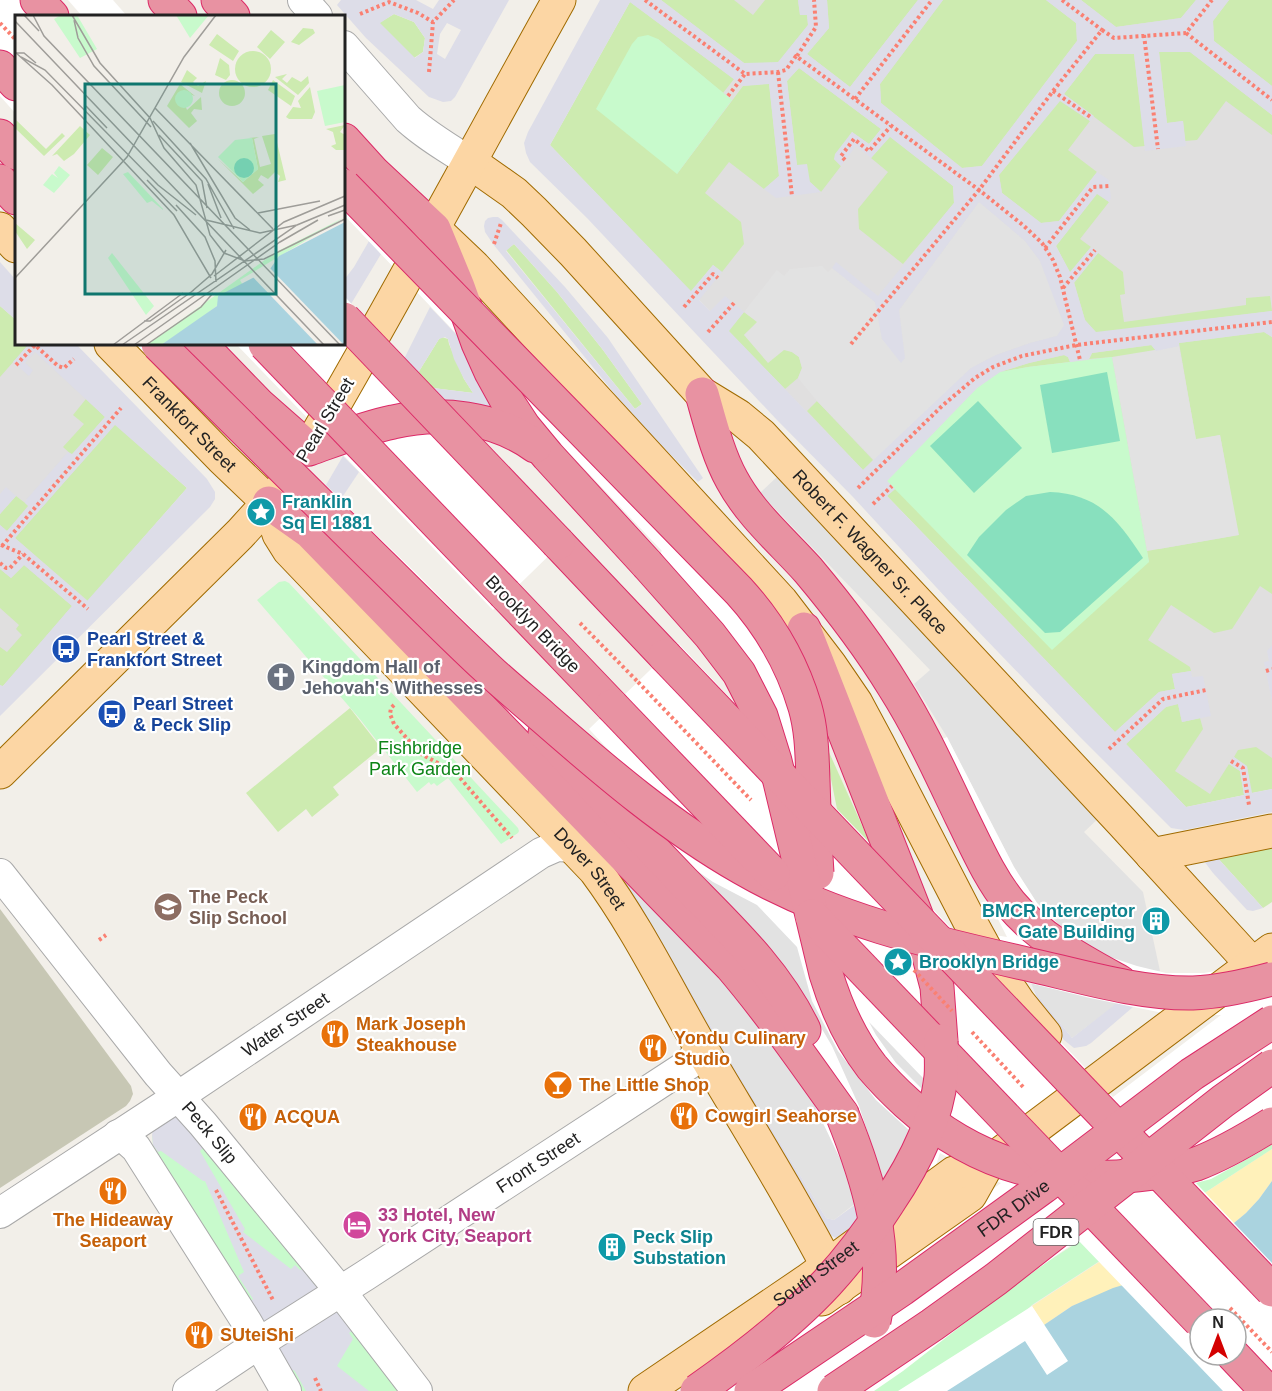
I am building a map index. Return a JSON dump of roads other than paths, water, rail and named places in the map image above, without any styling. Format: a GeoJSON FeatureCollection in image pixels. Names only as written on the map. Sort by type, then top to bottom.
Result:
{"type":"FeatureCollection","features":[{"type":"Feature","properties":{"kind":"highway"},"geometry":{"type":"LineString","coordinates":[[37,0],[51,15]]}},
{"type":"Feature","properties":{"kind":"highway"},"geometry":{"type":"LineString","coordinates":[[165,0],[179,15]]}},
{"type":"Feature","properties":{"kind":"highway"},"geometry":{"type":"LineString","coordinates":[[218,0],[232,15]]}},
{"type":"Feature","properties":{"kind":"highway"},"geometry":{"type":"LineString","coordinates":[[0,67],[15,83]]}},
{"type":"Feature","properties":{"kind":"highway"},"geometry":{"type":"LineString","coordinates":[[0,136],[15,152]]}},
{"type":"Feature","properties":{"kind":"highway"},"geometry":{"type":"LineString","coordinates":[[345,141],[434,229],[491,372],[524,427],[647,564],[740,673],[761,716],[775,761],[834,999],[857,1044],[871,1066],[887,1084],[927,1121],[970,1148],[991,1158],[1036,1171],[1062,1175],[1106,1178],[1169,1171],[1213,1157],[1272,1124]]}},
{"type":"Feature","properties":{"kind":"highway"},"geometry":{"type":"LineString","coordinates":[[0,181],[15,197]]}},
{"type":"Feature","properties":{"kind":"highway"},"geometry":{"type":"LineString","coordinates":[[345,187],[740,591],[778,642],[798,685],[809,729],[812,752],[820,950]]}},
{"type":"Feature","properties":{"kind":"highway"},"geometry":{"type":"LineString","coordinates":[[345,320],[1272,1290]]}},
{"type":"Feature","properties":{"kind":"highway"},"geometry":{"type":"LineString","coordinates":[[159,345],[488,669],[590,758],[648,804],[719,855],[768,882],[823,907],[877,927],[950,947],[1130,987],[1165,992],[1219,991],[1246,986],[1265,964]]}},
{"type":"Feature","properties":{"kind":"highway"},"geometry":{"type":"LineString","coordinates":[[201,345],[259,405],[309,449],[394,422],[418,418],[449,418],[500,426],[517,434],[548,456]]}},
{"type":"Feature","properties":{"kind":"highway","name":"Brooklyn Bridge"},"geometry":{"type":"LineString","coordinates":[[266,345],[1188,1308]]}},
{"type":"Feature","properties":{"kind":"highway"},"geometry":{"type":"LineString","coordinates":[[702,394],[716,442],[731,479],[752,511],[808,570],[873,655],[898,693],[998,886],[1023,917],[1042,934],[1130,987]]}},
{"type":"Feature","properties":{"kind":"highway"},"geometry":{"type":"LineString","coordinates":[[269,503],[310,531],[731,966],[778,1025],[842,1114]]}},
{"type":"Feature","properties":{"kind":"highway"},"geometry":{"type":"LineString","coordinates":[[697,1391],[751,1352],[801,1309],[826,1284],[868,1233],[915,1160],[935,1106],[940,1078],[941,1041],[937,987],[922,930],[804,629]]}},
{"type":"Feature","properties":{"kind":"highway"},"geometry":{"type":"LineString","coordinates":[[488,669],[599,794],[745,945],[779,987],[797,1015],[842,1114],[864,1173],[873,1209],[880,1260],[879,1288],[876,1311],[863,1362],[851,1391]]}},
{"type":"Feature","properties":{"kind":"highway","name":"FDR Drive"},"geometry":{"type":"LineString","coordinates":[[751,1391],[902,1290],[1192,1074],[1272,1022]]}},
{"type":"Feature","properties":{"kind":"highway","name":"FDR"},"geometry":{"type":"LineString","coordinates":[[834,1391],[924,1331],[996,1279],[1223,1101],[1272,1066]]}},
{"type":"Feature","properties":{"kind":"highway"},"geometry":{"type":"LineString","coordinates":[[1244,1367],[1267,1391]]}},
{"type":"Feature","properties":{"kind":"main road","name":"Pearl Street"},"geometry":{"type":"LineString","coordinates":[[0,772],[240,534],[283,488],[309,449],[434,229],[559,0]]}},
{"type":"Feature","properties":{"kind":"main road","name":"Robert F. Wagner Sr. Place"},"geometry":{"type":"LineString","coordinates":[[470,162],[514,193],[534,212],[702,394],[738,416],[761,435],[1152,855],[1265,964]]}},
{"type":"Feature","properties":{"kind":"main road"},"geometry":{"type":"LineString","coordinates":[[0,229],[15,245]]}},
{"type":"Feature","properties":{"kind":"main road"},"geometry":{"type":"LineString","coordinates":[[434,229],[474,267],[781,601],[804,629],[856,703],[996,969],[1019,1003],[1089,1088]]}},
{"type":"Feature","properties":{"kind":"main road","name":"Frankfort Street"},"geometry":{"type":"LineString","coordinates":[[112,345],[269,503]]}},
{"type":"Feature","properties":{"kind":"main road","name":"Dover Street"},"geometry":{"type":"LineString","coordinates":[[269,503],[279,534],[289,550],[595,870],[622,909],[834,1276]]}},
{"type":"Feature","properties":{"kind":"main road"},"geometry":{"type":"LineString","coordinates":[[1152,855],[1272,831]]}},
{"type":"Feature","properties":{"kind":"main road","name":"South Street"},"geometry":{"type":"LineString","coordinates":[[693,1391],[834,1276],[954,1173],[988,1164],[1089,1088],[1265,964]]}},
{"type":"Feature","properties":{"kind":"main road","name":"South Street"},"geometry":{"type":"LineString","coordinates":[[645,1391],[807,1281],[834,1276]]}},
{"type":"Feature","properties":{"kind":"street"},"geometry":{"type":"LineString","coordinates":[[303,0],[316,15]]}},
{"type":"Feature","properties":{"kind":"street"},"geometry":{"type":"LineString","coordinates":[[345,47],[413,124],[470,162]]}},
{"type":"Feature","properties":{"kind":"street","name":"Water Street"},"geometry":{"type":"LineString","coordinates":[[0,1213],[542,853],[557,846],[573,847]]}},
{"type":"Feature","properties":{"kind":"street","name":"Peck Slip"},"geometry":{"type":"LineString","coordinates":[[0,874],[158,1074],[203,1124],[341,1292],[417,1391]]}},
{"type":"Feature","properties":{"kind":"street","name":"Front Street"},"geometry":{"type":"LineString","coordinates":[[188,1391],[689,1064],[697,1053],[699,1045]]}},
{"type":"Feature","properties":{"kind":"street"},"geometry":{"type":"LineString","coordinates":[[118,1135],[136,1148],[246,1321],[286,1391]]}},
{"type":"Feature","properties":{"kind":"water"},"geometry":{"type":"Polygon","coordinates":[[[1272,1181],[1272,1391],[920,1391],[1044,1325],[1072,1306],[1113,1288],[1166,1272],[1246,1213],[1272,1181]]]}},
{"type":"Feature","properties":{"kind":"place","name":"Franklin Sq El 1881"},"geometry":{"type":"Point","coordinates":[261,512]}},
{"type":"Feature","properties":{"kind":"place","name":"Pearl Street & Frankfort Street"},"geometry":{"type":"Point","coordinates":[66,649]}},
{"type":"Feature","properties":{"kind":"place","name":"Kingdom Hall of Jehovah's Withesses"},"geometry":{"type":"Point","coordinates":[281,677]}},
{"type":"Feature","properties":{"kind":"place","name":"Pearl Street & Peck Slip"},"geometry":{"type":"Point","coordinates":[112,714]}},
{"type":"Feature","properties":{"kind":"place","name":"The Peck Slip School"},"geometry":{"type":"Point","coordinates":[168,907]}},
{"type":"Feature","properties":{"kind":"place","name":"BMCR Interceptor Gate Building"},"geometry":{"type":"Point","coordinates":[1156,921]}},
{"type":"Feature","properties":{"kind":"place","name":"Brooklyn Bridge"},"geometry":{"type":"Point","coordinates":[898,962]}},
{"type":"Feature","properties":{"kind":"place","name":"Mark Joseph Steakhouse"},"geometry":{"type":"Point","coordinates":[335,1034]}},
{"type":"Feature","properties":{"kind":"place","name":"Yondu Culinary Studio"},"geometry":{"type":"Point","coordinates":[653,1048]}},
{"type":"Feature","properties":{"kind":"place","name":"The Little Shop"},"geometry":{"type":"Point","coordinates":[558,1085]}},
{"type":"Feature","properties":{"kind":"place","name":"Cowgirl Seahorse"},"geometry":{"type":"Point","coordinates":[684,1116]}},
{"type":"Feature","properties":{"kind":"place","name":"ACQUA"},"geometry":{"type":"Point","coordinates":[253,1117]}},
{"type":"Feature","properties":{"kind":"place","name":"The Hideaway Seaport"},"geometry":{"type":"Point","coordinates":[113,1191]}},
{"type":"Feature","properties":{"kind":"place","name":"33 Hotel, New York City, Seaport"},"geometry":{"type":"Point","coordinates":[357,1225]}},
{"type":"Feature","properties":{"kind":"place","name":"Peck Slip Substation"},"geometry":{"type":"Point","coordinates":[612,1247]}},
{"type":"Feature","properties":{"kind":"place","name":"SUteiShi"},"geometry":{"type":"Point","coordinates":[199,1335]}},
{"type":"Feature","properties":{"kind":"park label","name":"Fishbridge Park Garden"},"geometry":{"type":"Point","coordinates":[420,758]}}]}
